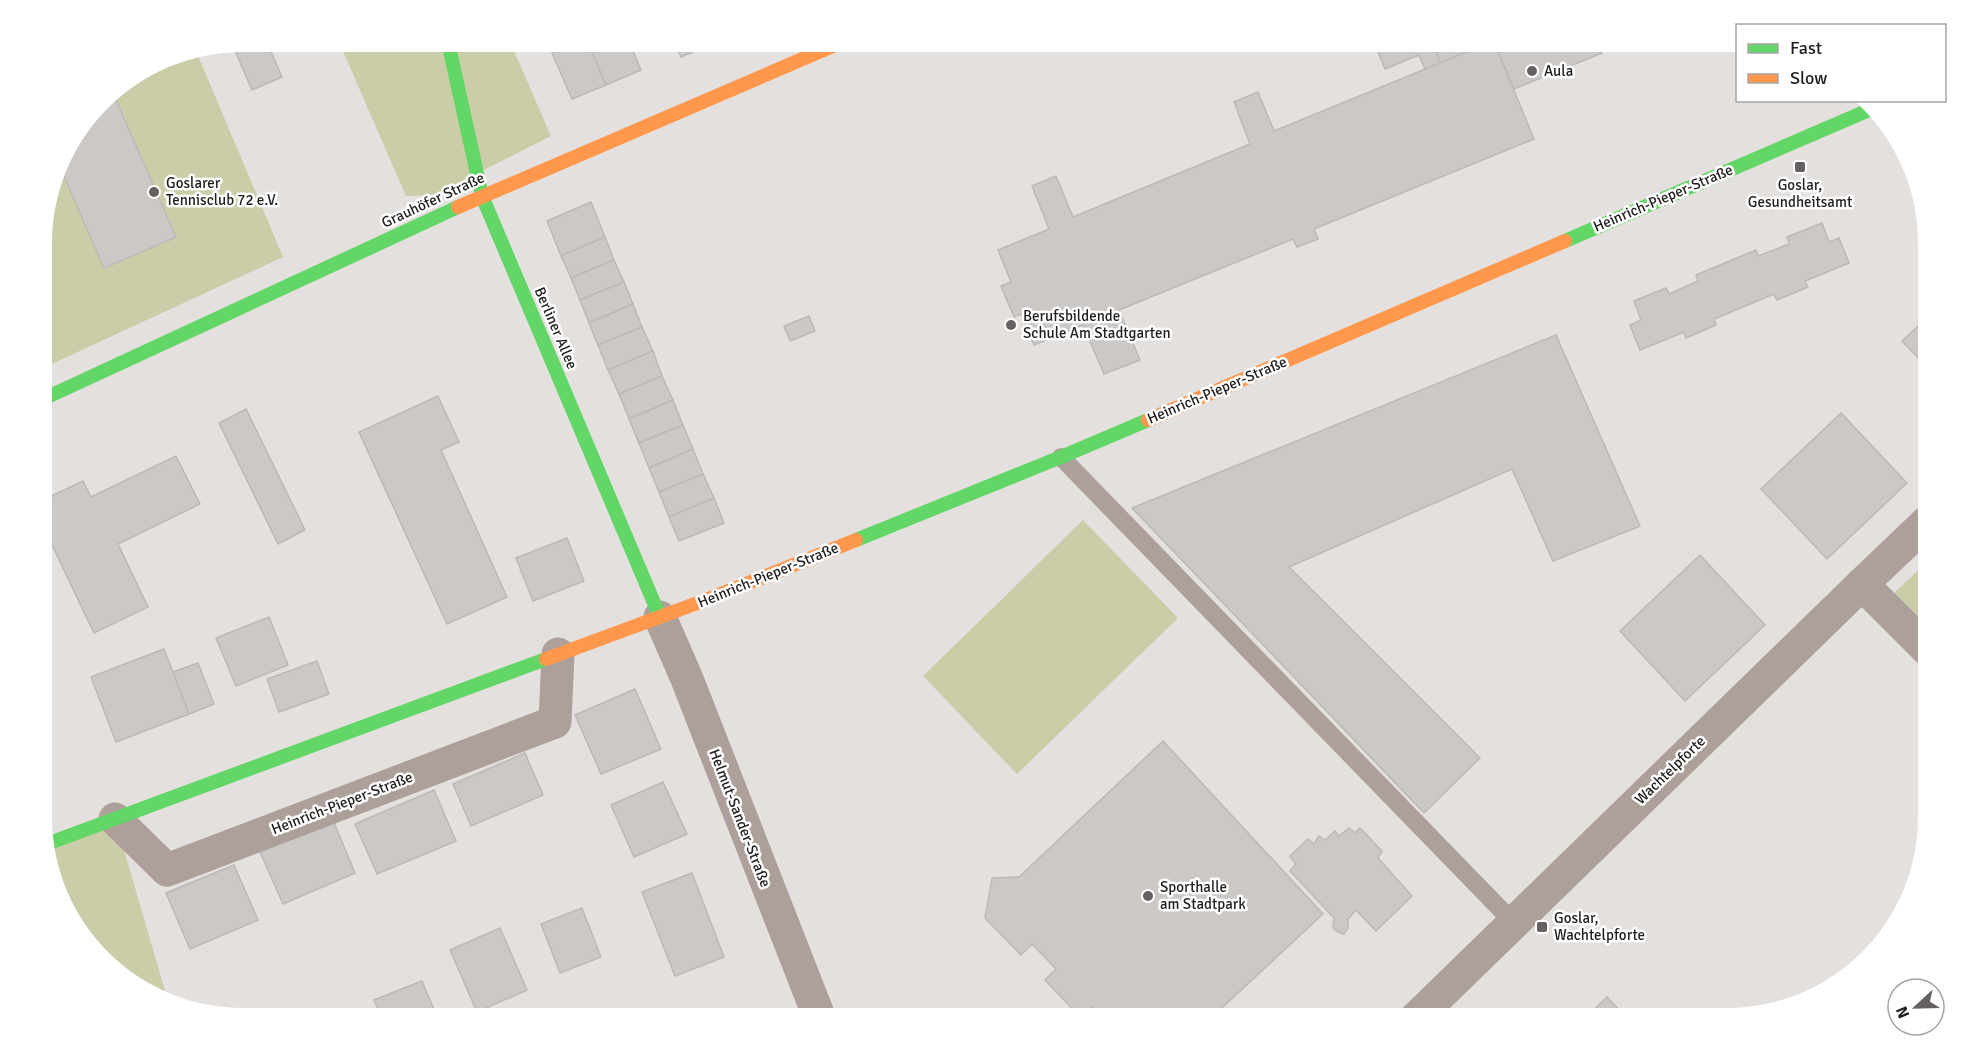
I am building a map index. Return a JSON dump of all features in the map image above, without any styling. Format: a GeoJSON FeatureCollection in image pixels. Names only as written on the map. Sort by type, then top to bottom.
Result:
{"type":"FeatureCollection","features":[{"type":"Feature","properties":{"kind":"street","name":"Berliner Allee"},"geometry":{"type":"LineString","coordinates":[[450,53],[482,196],[660,617]]}},
{"type":"Feature","properties":{"kind":"street","name":"Grauhöfer Straße"},"geometry":{"type":"LineString","coordinates":[[53,394],[482,196],[816,53]]}},
{"type":"Feature","properties":{"kind":"street","name":"Heinrich-Pieper-Straße"},"geometry":{"type":"LineString","coordinates":[[54,841],[660,617],[1061,457],[1864,112]]}},
{"type":"Feature","properties":{"kind":"street","name":"Wachtelpforte"},"geometry":{"type":"LineString","coordinates":[[1426,1008],[1918,531]]}},
{"type":"Feature","properties":{"kind":"street"},"geometry":{"type":"LineString","coordinates":[[1862,584],[1918,640]]}},
{"type":"Feature","properties":{"kind":"street","name":"Helmut-Sander-Straße"},"geometry":{"type":"LineString","coordinates":[[660,617],[687,679],[816,1008]]}},
{"type":"Feature","properties":{"kind":"street","name":"Heinrich-Pieper-Straße"},"geometry":{"type":"LineString","coordinates":[[115,819],[167,870],[555,722],[558,654]]}},
{"type":"Feature","properties":{"kind":"lane"},"geometry":{"type":"LineString","coordinates":[[1061,457],[1513,922]]}},
{"type":"Feature","properties":{"kind":"green space"},"geometry":{"type":"Polygon","coordinates":[[[344,53],[515,53],[551,136],[434,195],[406,196],[344,53]]]}},
{"type":"Feature","properties":{"kind":"green space","name":"Goslarer Tennisclub 72 e.V."},"geometry":{"type":"Polygon","coordinates":[[[199,58],[283,257],[53,363],[53,231],[59,194],[67,171],[92,127],[127,92],[159,72],[199,58]]]}},
{"type":"Feature","properties":{"kind":"green space"},"geometry":{"type":"Polygon","coordinates":[[[1083,520],[1178,618],[1017,774],[923,676],[1083,520]]]}},
{"type":"Feature","properties":{"kind":"green space"},"geometry":{"type":"Polygon","coordinates":[[[1918,570],[1918,622],[1892,595],[1918,570]]]}},
{"type":"Feature","properties":{"kind":"green space"},"geometry":{"type":"Polygon","coordinates":[[[115,819],[165,992],[137,976],[118,961],[85,924],[72,902],[63,879],[54,841],[115,819]]]}},
{"type":"Feature","properties":{"kind":"building"},"geometry":{"type":"Polygon","coordinates":[[[236,53],[272,53],[282,77],[252,90],[236,53]]]}},
{"type":"Feature","properties":{"kind":"building"},"geometry":{"type":"Polygon","coordinates":[[[552,53],[593,53],[606,85],[572,99],[552,53]]]}},
{"type":"Feature","properties":{"kind":"building"},"geometry":{"type":"Polygon","coordinates":[[[593,53],[634,53],[641,70],[606,85],[593,53]]]}},
{"type":"Feature","properties":{"kind":"building"},"geometry":{"type":"Polygon","coordinates":[[[1378,53],[1437,53],[1441,63],[1425,69],[1419,55],[1385,69],[1378,53]]]}},
{"type":"Feature","properties":{"kind":"building"},"geometry":{"type":"Polygon","coordinates":[[[1437,53],[1465,53],[1441,63],[1437,53]]]}},
{"type":"Feature","properties":{"kind":"building"},"geometry":{"type":"Polygon","coordinates":[[[1464,53],[1499,53],[1534,139],[1314,229],[1318,239],[1297,247],[1293,239],[1119,310],[1140,360],[1104,374],[1083,325],[1034,345],[1021,314],[1014,317],[1001,286],[1011,282],[998,250],[1049,229],[1032,186],[1056,176],[1073,217],[1250,144],[1234,102],[1258,92],[1274,131],[1464,53]]]}},
{"type":"Feature","properties":{"kind":"building","name":"Aula"},"geometry":{"type":"Polygon","coordinates":[[[1499,53],[1602,53],[1514,89],[1499,53]]]}},
{"type":"Feature","properties":{"kind":"building"},"geometry":{"type":"Polygon","coordinates":[[[117,101],[176,237],[104,268],[65,178],[85,137],[117,101]]]}},
{"type":"Feature","properties":{"kind":"building"},"geometry":{"type":"Polygon","coordinates":[[[591,202],[605,237],[561,256],[547,221],[591,202]]]}},
{"type":"Feature","properties":{"kind":"building"},"geometry":{"type":"Polygon","coordinates":[[[1822,223],[1829,242],[1839,238],[1849,263],[1805,281],[1808,287],[1777,300],[1774,294],[1714,319],[1716,325],[1686,338],[1684,332],[1640,350],[1630,325],[1641,320],[1634,301],[1666,288],[1669,294],[1698,281],[1696,275],[1756,250],[1758,256],[1789,244],[1787,237],[1822,223]]]}},
{"type":"Feature","properties":{"kind":"building"},"geometry":{"type":"Polygon","coordinates":[[[605,237],[614,260],[571,278],[561,256],[605,237]]]}},
{"type":"Feature","properties":{"kind":"building"},"geometry":{"type":"Polygon","coordinates":[[[614,260],[624,282],[580,300],[571,278],[614,260]]]}},
{"type":"Feature","properties":{"kind":"building"},"geometry":{"type":"Polygon","coordinates":[[[624,282],[633,304],[589,323],[580,300],[624,282]]]}},
{"type":"Feature","properties":{"kind":"building"},"geometry":{"type":"Polygon","coordinates":[[[633,304],[642,327],[598,345],[589,323],[633,304]]]}},
{"type":"Feature","properties":{"kind":"building"},"geometry":{"type":"Polygon","coordinates":[[[809,316],[815,331],[790,341],[784,326],[809,316]]]}},
{"type":"Feature","properties":{"kind":"building"},"geometry":{"type":"Polygon","coordinates":[[[1918,326],[1918,358],[1902,341],[1918,326]]]}},
{"type":"Feature","properties":{"kind":"building"},"geometry":{"type":"Polygon","coordinates":[[[642,327],[653,351],[608,370],[598,345],[642,327]]]}},
{"type":"Feature","properties":{"kind":"building"},"geometry":{"type":"Polygon","coordinates":[[[1556,335],[1640,526],[1553,561],[1512,469],[1289,567],[1480,758],[1424,813],[1132,508],[1556,335]]]}},
{"type":"Feature","properties":{"kind":"building"},"geometry":{"type":"Polygon","coordinates":[[[653,351],[662,376],[619,394],[608,370],[653,351]]]}},
{"type":"Feature","properties":{"kind":"building"},"geometry":{"type":"Polygon","coordinates":[[[662,376],[673,400],[629,419],[619,394],[662,376]]]}},
{"type":"Feature","properties":{"kind":"building"},"geometry":{"type":"Polygon","coordinates":[[[438,396],[459,442],[441,450],[507,597],[447,624],[359,432],[438,396]]]}},
{"type":"Feature","properties":{"kind":"building"},"geometry":{"type":"Polygon","coordinates":[[[673,400],[683,425],[639,443],[629,419],[673,400]]]}},
{"type":"Feature","properties":{"kind":"building"},"geometry":{"type":"Polygon","coordinates":[[[246,409],[305,530],[278,544],[219,423],[246,409]]]}},
{"type":"Feature","properties":{"kind":"building"},"geometry":{"type":"Polygon","coordinates":[[[1841,413],[1907,483],[1827,559],[1761,489],[1841,413]]]}},
{"type":"Feature","properties":{"kind":"building"},"geometry":{"type":"Polygon","coordinates":[[[683,425],[693,449],[649,468],[639,443],[683,425]]]}},
{"type":"Feature","properties":{"kind":"building"},"geometry":{"type":"Polygon","coordinates":[[[693,449],[703,474],[659,492],[649,468],[693,449]]]}},
{"type":"Feature","properties":{"kind":"building"},"geometry":{"type":"Polygon","coordinates":[[[176,456],[200,504],[118,544],[148,607],[94,633],[53,547],[53,495],[83,481],[91,497],[176,456]]]}},
{"type":"Feature","properties":{"kind":"building"},"geometry":{"type":"Polygon","coordinates":[[[703,474],[714,498],[669,517],[659,492],[703,474]]]}},
{"type":"Feature","properties":{"kind":"building"},"geometry":{"type":"Polygon","coordinates":[[[714,498],[724,523],[679,541],[669,517],[714,498]]]}},
{"type":"Feature","properties":{"kind":"building"},"geometry":{"type":"Polygon","coordinates":[[[567,538],[584,581],[533,601],[516,558],[567,538]]]}},
{"type":"Feature","properties":{"kind":"building"},"geometry":{"type":"Polygon","coordinates":[[[1700,555],[1765,625],[1685,701],[1620,631],[1700,555]]]}},
{"type":"Feature","properties":{"kind":"building"},"geometry":{"type":"Polygon","coordinates":[[[269,617],[288,665],[236,686],[216,638],[269,617]]]}},
{"type":"Feature","properties":{"kind":"building"},"geometry":{"type":"Polygon","coordinates":[[[164,649],[189,714],[116,742],[91,677],[164,649]]]}},
{"type":"Feature","properties":{"kind":"building"},"geometry":{"type":"Polygon","coordinates":[[[317,661],[329,694],[279,712],[267,679],[317,661]]]}},
{"type":"Feature","properties":{"kind":"building"},"geometry":{"type":"Polygon","coordinates":[[[198,663],[214,704],[189,714],[173,672],[198,663]]]}},
{"type":"Feature","properties":{"kind":"building"},"geometry":{"type":"Polygon","coordinates":[[[635,689],[661,749],[601,774],[575,715],[635,689]]]}},
{"type":"Feature","properties":{"kind":"building","name":"Sporthalle am Stadtpark"},"geometry":{"type":"Polygon","coordinates":[[[1163,741],[1323,914],[1222,1008],[1072,1008],[1045,980],[1056,969],[1032,944],[1021,955],[985,918],[992,878],[1019,877],[1163,741]]]}},
{"type":"Feature","properties":{"kind":"building"},"geometry":{"type":"Polygon","coordinates":[[[525,753],[543,795],[471,826],[453,784],[525,753]]]}},
{"type":"Feature","properties":{"kind":"building"},"geometry":{"type":"Polygon","coordinates":[[[663,782],[687,834],[634,857],[611,805],[663,782]]]}},
{"type":"Feature","properties":{"kind":"building"},"geometry":{"type":"Polygon","coordinates":[[[434,790],[456,841],[377,874],[355,824],[434,790]]]}},
{"type":"Feature","properties":{"kind":"building"},"geometry":{"type":"Polygon","coordinates":[[[333,820],[355,873],[283,904],[260,852],[333,820]]]}},
{"type":"Feature","properties":{"kind":"building"},"geometry":{"type":"Polygon","coordinates":[[[1349,828],[1355,833],[1360,828],[1382,851],[1378,858],[1412,896],[1376,931],[1356,910],[1348,919],[1348,928],[1344,934],[1336,931],[1333,927],[1334,918],[1290,871],[1296,864],[1290,856],[1308,839],[1314,844],[1319,836],[1325,840],[1335,831],[1339,836],[1349,828]]]}},
{"type":"Feature","properties":{"kind":"building"},"geometry":{"type":"Polygon","coordinates":[[[234,865],[258,920],[190,949],[166,893],[234,865]]]}},
{"type":"Feature","properties":{"kind":"building"},"geometry":{"type":"Polygon","coordinates":[[[692,873],[724,957],[675,976],[642,892],[692,873]]]}},
{"type":"Feature","properties":{"kind":"building"},"geometry":{"type":"Polygon","coordinates":[[[582,908],[601,957],[560,973],[541,924],[582,908]]]}},
{"type":"Feature","properties":{"kind":"building"},"geometry":{"type":"Polygon","coordinates":[[[500,928],[527,990],[486,1008],[475,1008],[450,950],[500,928]]]}},
{"type":"Feature","properties":{"kind":"building"},"geometry":{"type":"Polygon","coordinates":[[[422,981],[433,1008],[377,1008],[374,1000],[422,981]]]}},
{"type":"Feature","properties":{"kind":"building"},"geometry":{"type":"Polygon","coordinates":[[[1607,997],[1617,1008],[1596,1008],[1607,997]]]}},
{"type":"Feature","properties":{"kind":"traffic: fast"},"geometry":{"type":"LineString","coordinates":[[450,53],[482,196],[660,617]]}},
{"type":"Feature","properties":{"kind":"traffic: fast"},"geometry":{"type":"LineString","coordinates":[[1565,241],[1864,112]]}},
{"type":"Feature","properties":{"kind":"traffic: fast"},"geometry":{"type":"LineString","coordinates":[[53,394],[458,207]]}},
{"type":"Feature","properties":{"kind":"traffic: fast"},"geometry":{"type":"LineString","coordinates":[[856,540],[1148,420]]}},
{"type":"Feature","properties":{"kind":"traffic: fast"},"geometry":{"type":"LineString","coordinates":[[54,841],[546,659]]}},
{"type":"Feature","properties":{"kind":"traffic: slow"},"geometry":{"type":"LineString","coordinates":[[458,207],[816,53]]}},
{"type":"Feature","properties":{"kind":"traffic: slow"},"geometry":{"type":"LineString","coordinates":[[1148,420],[1565,241]]}},
{"type":"Feature","properties":{"kind":"traffic: slow"},"geometry":{"type":"LineString","coordinates":[[546,659],[711,598],[856,540]]}},
{"type":"Feature","properties":{"kind":"place","name":"Aula"},"geometry":{"type":"Point","coordinates":[1532,71]}},
{"type":"Feature","properties":{"kind":"place","name":"Goslar, Gesundheitsamt"},"geometry":{"type":"Point","coordinates":[1800,167]}},
{"type":"Feature","properties":{"kind":"place","name":"Goslarer Tennisclub 72 e.V."},"geometry":{"type":"Point","coordinates":[154,192]}},
{"type":"Feature","properties":{"kind":"place","name":"Berufsbildende Schule Am Stadtgarten"},"geometry":{"type":"Point","coordinates":[1011,325]}},
{"type":"Feature","properties":{"kind":"place","name":"Sporthalle am Stadtpark"},"geometry":{"type":"Point","coordinates":[1148,896]}},
{"type":"Feature","properties":{"kind":"place","name":"Goslar, Wachtelpforte"},"geometry":{"type":"Point","coordinates":[1542,927]}}]}
